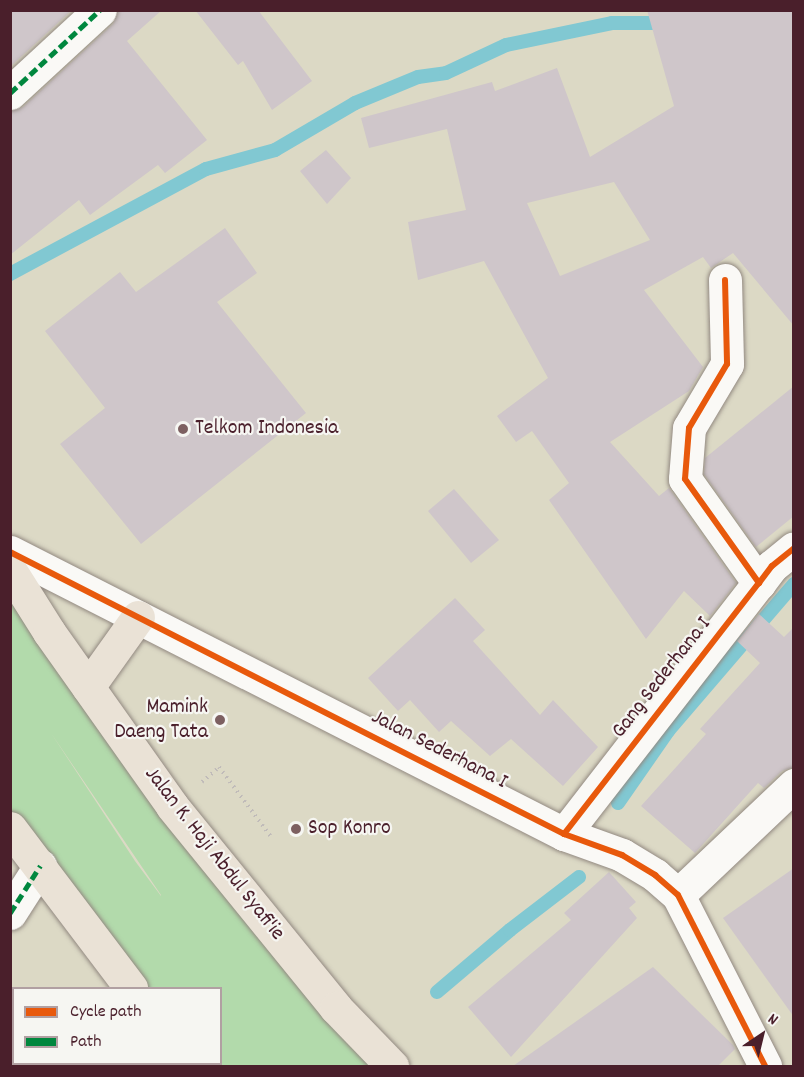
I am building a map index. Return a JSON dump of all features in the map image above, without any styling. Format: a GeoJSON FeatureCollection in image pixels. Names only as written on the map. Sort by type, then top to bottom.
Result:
{"type":"FeatureCollection","features":[{"type":"Feature","properties":{"kind":"main road","name":"Jalan K. Haji Abdul Syafi'ie"},"geometry":{"type":"LineString","coordinates":[[10,570],[87,687],[172,806],[336,1008],[392,1066]]}},
{"type":"Feature","properties":{"kind":"main road"},"geometry":{"type":"LineString","coordinates":[[87,687],[138,617]]}},
{"type":"Feature","properties":{"kind":"main road"},"geometry":{"type":"LineString","coordinates":[[10,828],[130,987]]}},
{"type":"Feature","properties":{"kind":"street"},"geometry":{"type":"LineString","coordinates":[[10,93],[100,10]]}},
{"type":"Feature","properties":{"kind":"street"},"geometry":{"type":"LineString","coordinates":[[725,280],[727,364],[689,428],[685,479],[759,583]]}},
{"type":"Feature","properties":{"kind":"street","name":"Gang Sederhana I"},"geometry":{"type":"LineString","coordinates":[[574,838],[759,583],[772,566],[794,548]]}},
{"type":"Feature","properties":{"kind":"street","name":"Jalan Sederhana I"},"geometry":{"type":"LineString","coordinates":[[10,552],[574,838],[622,855],[655,875],[678,895],[765,1066]]}},
{"type":"Feature","properties":{"kind":"street"},"geometry":{"type":"LineString","coordinates":[[678,895],[794,785]]}},
{"type":"Feature","properties":{"kind":"street"},"geometry":{"type":"LineString","coordinates":[[10,913],[40,866]]}},
{"type":"Feature","properties":{"kind":"path"},"geometry":{"type":"LineString","coordinates":[[219,767],[272,838]]}},
{"type":"Feature","properties":{"kind":"green space"},"geometry":{"type":"Polygon","coordinates":[[[10,570],[49,632],[395,1066],[196,1066],[222,1065],[222,987],[130,987],[11,828],[10,570]],[[51,733],[135,861],[161,895],[51,733]]]}},
{"type":"Feature","properties":{"kind":"building"},"geometry":{"type":"Polygon","coordinates":[[[10,10],[72,10],[10,67],[10,10]]]}},
{"type":"Feature","properties":{"kind":"building"},"geometry":{"type":"Polygon","coordinates":[[[118,10],[162,10],[127,41],[207,140],[165,173],[158,165],[90,215],[79,200],[10,255],[10,111],[23,107],[113,24],[118,10]]]}},
{"type":"Feature","properties":{"kind":"building"},"geometry":{"type":"Polygon","coordinates":[[[195,10],[258,10],[312,81],[272,110],[243,61],[238,65],[195,10]]]}},
{"type":"Feature","properties":{"kind":"building"},"geometry":{"type":"Polygon","coordinates":[[[647,10],[794,10],[794,326],[733,253],[711,268],[703,257],[644,290],[703,367],[689,391],[610,442],[659,496],[669,488],[736,583],[710,616],[684,591],[646,639],[549,500],[569,483],[532,431],[516,442],[497,416],[548,378],[484,261],[418,280],[408,222],[466,210],[447,129],[369,148],[361,118],[492,82],[495,91],[557,68],[590,157],[674,106],[647,10]],[[614,182],[527,203],[560,276],[650,240],[614,182]]]}},
{"type":"Feature","properties":{"kind":"building"},"geometry":{"type":"Polygon","coordinates":[[[326,150],[351,178],[327,204],[300,171],[326,150]]]}},
{"type":"Feature","properties":{"kind":"building","name":"Telkom Indonesia"},"geometry":{"type":"Polygon","coordinates":[[[225,228],[257,273],[217,302],[306,413],[141,544],[60,444],[105,408],[45,331],[120,272],[136,292],[225,228]]]}},
{"type":"Feature","properties":{"kind":"building"},"geometry":{"type":"Polygon","coordinates":[[[794,386],[794,516],[756,547],[704,474],[705,458],[794,386]]]}},
{"type":"Feature","properties":{"kind":"building"},"geometry":{"type":"Polygon","coordinates":[[[454,489],[499,540],[471,563],[428,511],[454,489]]]}},
{"type":"Feature","properties":{"kind":"building"},"geometry":{"type":"Polygon","coordinates":[[[455,598],[485,630],[473,641],[540,715],[553,700],[598,747],[563,786],[511,739],[490,756],[451,721],[439,732],[410,700],[398,711],[368,678],[455,598]]]}},
{"type":"Feature","properties":{"kind":"building"},"geometry":{"type":"Polygon","coordinates":[[[759,614],[784,637],[794,627],[794,767],[782,771],[764,788],[758,783],[695,853],[641,806],[706,734],[700,729],[760,663],[737,641],[759,614]]]}},
{"type":"Feature","properties":{"kind":"building"},"geometry":{"type":"Polygon","coordinates":[[[794,868],[794,1017],[723,918],[794,868]]]}},
{"type":"Feature","properties":{"kind":"building"},"geometry":{"type":"Polygon","coordinates":[[[609,872],[636,902],[629,908],[637,918],[511,1057],[468,1007],[571,920],[564,913],[609,872]]]}},
{"type":"Feature","properties":{"kind":"building"},"geometry":{"type":"Polygon","coordinates":[[[653,967],[733,1045],[735,1049],[718,1066],[513,1066],[653,967]]]}},
{"type":"Feature","properties":{"kind":"waterway"},"geometry":{"type":"LineString","coordinates":[[10,274],[206,169],[275,150],[355,103],[418,77],[446,73],[506,45],[612,23],[669,23]]}},
{"type":"Feature","properties":{"kind":"waterway"},"geometry":{"type":"LineString","coordinates":[[618,803],[668,731],[794,584]]}},
{"type":"Feature","properties":{"kind":"waterway"},"geometry":{"type":"LineString","coordinates":[[437,992],[510,930],[579,877]]}},
{"type":"Feature","properties":{"kind":"marked path"},"geometry":{"type":"LineString","coordinates":[[10,93],[100,10]]}},
{"type":"Feature","properties":{"kind":"marked path"},"geometry":{"type":"LineString","coordinates":[[10,913],[40,866]]}},
{"type":"Feature","properties":{"kind":"cycle path"},"geometry":{"type":"LineString","coordinates":[[725,280],[727,364],[689,428],[685,479],[759,583]]}},
{"type":"Feature","properties":{"kind":"cycle path"},"geometry":{"type":"LineString","coordinates":[[564,834],[772,566],[794,548]]}},
{"type":"Feature","properties":{"kind":"cycle path"},"geometry":{"type":"LineString","coordinates":[[10,552],[564,834],[622,855],[655,875],[678,895],[765,1066]]}},
{"type":"Feature","properties":{"kind":"place","name":"Telkom Indonesia"},"geometry":{"type":"Point","coordinates":[183,429]}},
{"type":"Feature","properties":{"kind":"place","name":"Mamink Daeng Tata"},"geometry":{"type":"Point","coordinates":[220,720]}},
{"type":"Feature","properties":{"kind":"place","name":"Sop Konro"},"geometry":{"type":"Point","coordinates":[296,829]}}]}
